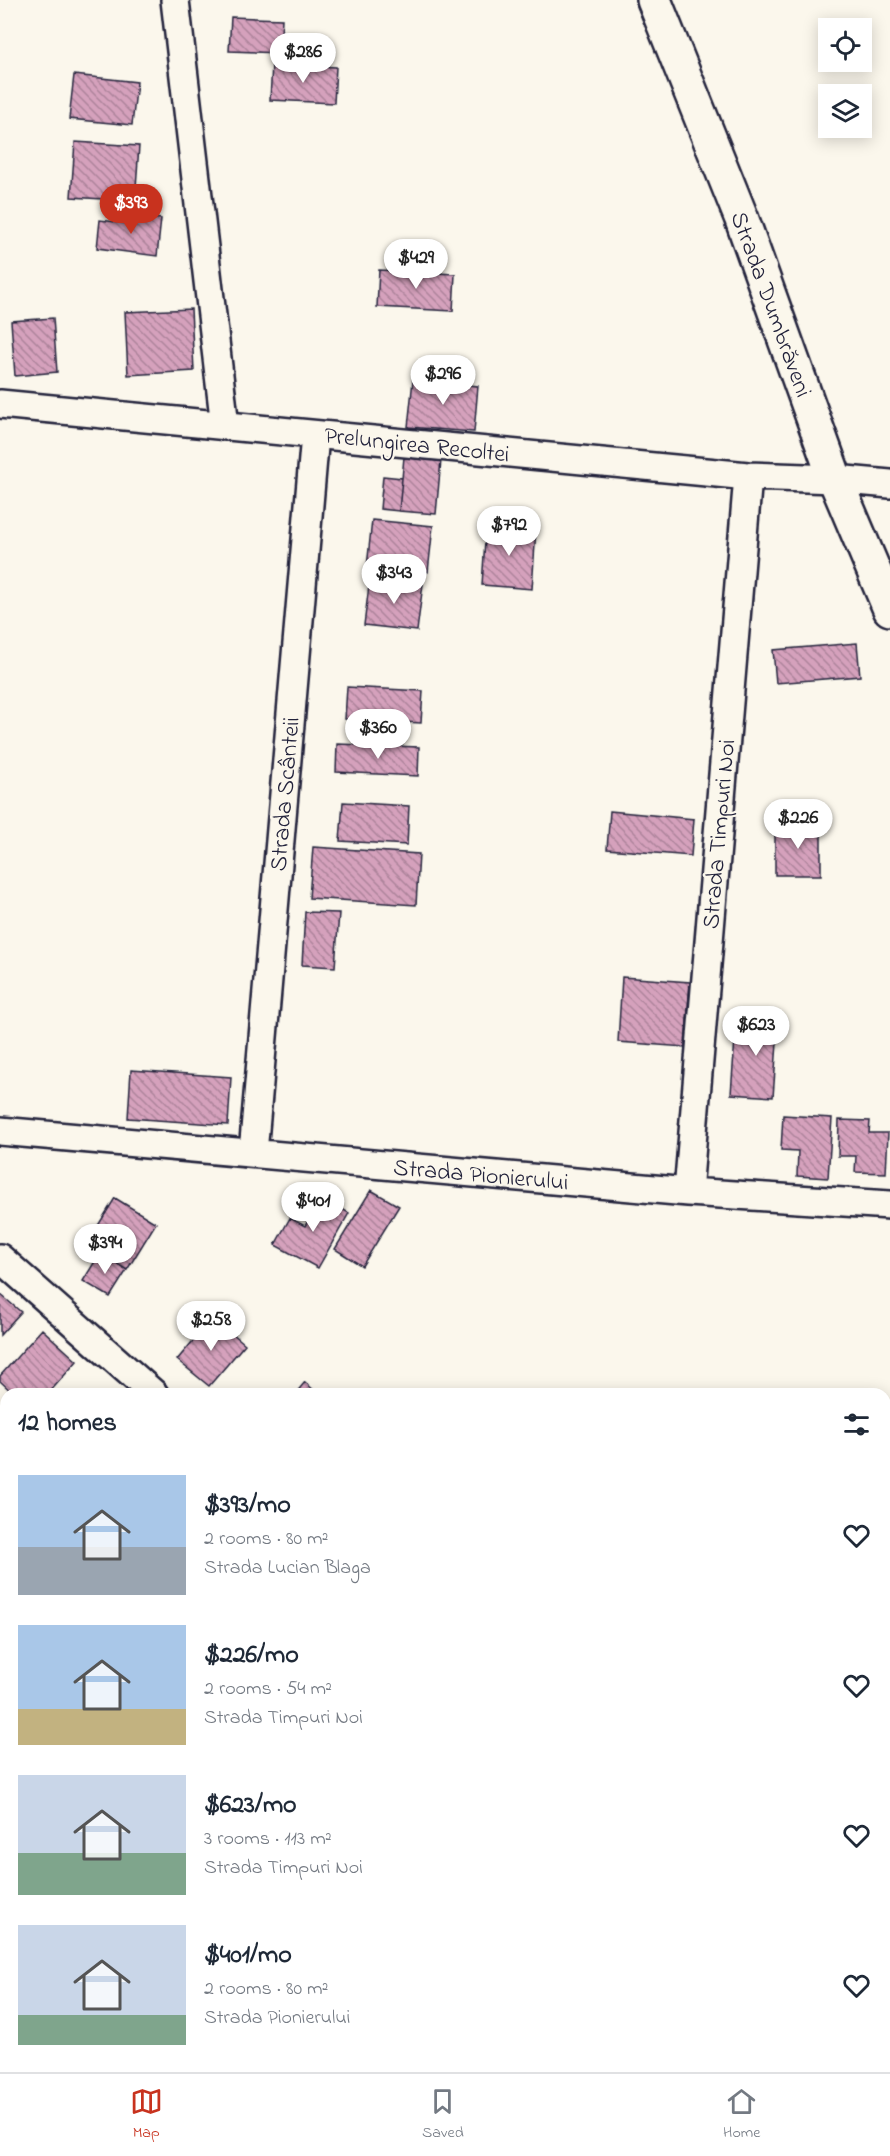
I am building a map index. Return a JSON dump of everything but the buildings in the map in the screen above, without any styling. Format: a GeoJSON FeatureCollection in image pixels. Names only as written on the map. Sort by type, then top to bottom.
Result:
{"type":"FeatureCollection","features":[{"type":"Feature","properties":{"kind":"street"},"geometry":{"type":"LineString","coordinates":[[175,0],[225,426]]}},
{"type":"Feature","properties":{"kind":"street","name":"Strada Dumbrăveni"},"geometry":{"type":"LineString","coordinates":[[654,0],[741,217],[835,478],[890,609]]}},
{"type":"Feature","properties":{"kind":"street","name":"Prelungirea Recoltei"},"geometry":{"type":"LineString","coordinates":[[0,404],[748,476],[835,478],[890,484]]}},
{"type":"Feature","properties":{"kind":"street","name":"Strada Scânteii"},"geometry":{"type":"LineString","coordinates":[[253,1153],[315,435]]}},
{"type":"Feature","properties":{"kind":"street","name":"Strada Timpuri Noi"},"geometry":{"type":"LineString","coordinates":[[688,1192],[748,476]]}},
{"type":"Feature","properties":{"kind":"street","name":"Strada Pionierului"},"geometry":{"type":"LineString","coordinates":[[0,1131],[688,1192],[890,1205]]}},
{"type":"Feature","properties":{"kind":"street"},"geometry":{"type":"LineString","coordinates":[[0,1258],[147,1388]]}}]}
